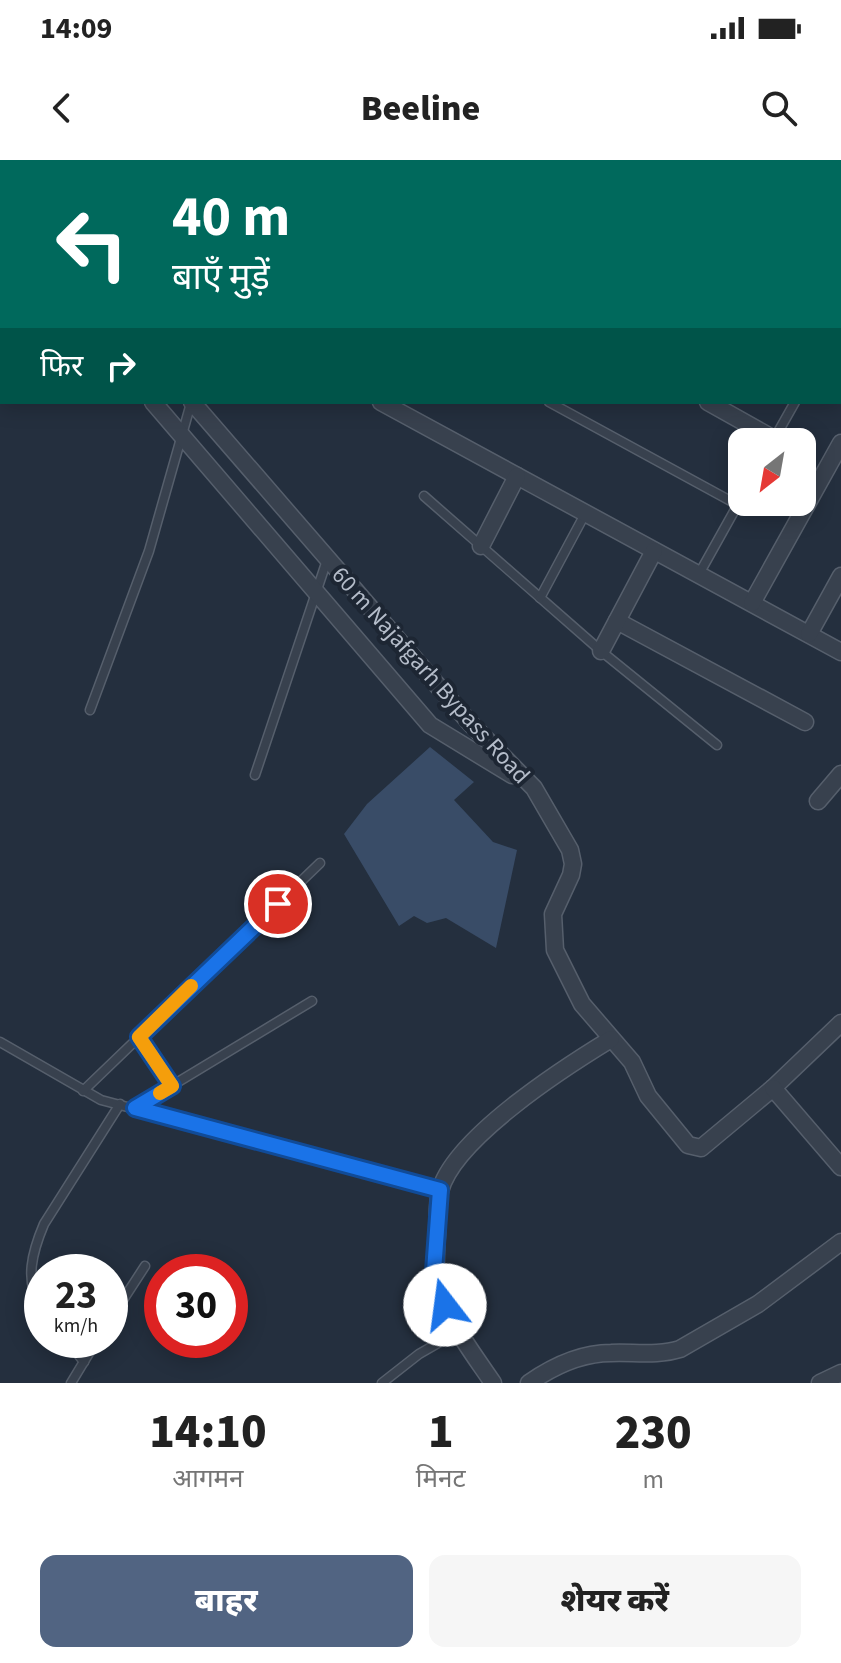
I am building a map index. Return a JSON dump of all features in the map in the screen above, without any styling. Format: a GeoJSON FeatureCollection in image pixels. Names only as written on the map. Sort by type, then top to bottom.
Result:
{"type":"FeatureCollection","features":[{"type":"Feature","properties":{"kind":"street","name":"60 m Najafgarh Bypass Road"},"geometry":{"type":"LineString","coordinates":[[155,404],[430,725],[534,788]]}},
{"type":"Feature","properties":{"kind":"street","name":"60 m Najafgarh Bypass Road"},"geometry":{"type":"LineString","coordinates":[[194,404],[470,723],[534,788]]}},
{"type":"Feature","properties":{"kind":"street"},"geometry":{"type":"LineString","coordinates":[[385,404],[841,652]]}},
{"type":"Feature","properties":{"kind":"street"},"geometry":{"type":"LineString","coordinates":[[711,404],[753,428]]}},
{"type":"Feature","properties":{"kind":"street"},"geometry":{"type":"LineString","coordinates":[[752,603],[841,443]]}},
{"type":"Feature","properties":{"kind":"street"},"geometry":{"type":"LineString","coordinates":[[481,546],[517,476]]}},
{"type":"Feature","properties":{"kind":"street"},"geometry":{"type":"LineString","coordinates":[[601,651],[654,551]]}},
{"type":"Feature","properties":{"kind":"street"},"geometry":{"type":"LineString","coordinates":[[809,634],[841,576]]}},
{"type":"Feature","properties":{"kind":"street"},"geometry":{"type":"LineString","coordinates":[[617,621],[805,722]]}},
{"type":"Feature","properties":{"kind":"street"},"geometry":{"type":"LineString","coordinates":[[818,801],[841,774]]}},
{"type":"Feature","properties":{"kind":"street"},"geometry":{"type":"LineString","coordinates":[[534,788],[570,850],[573,864],[553,914],[555,950],[582,1004],[632,1062],[654,1104],[688,1145],[701,1148],[773,1088],[841,1023]]}},
{"type":"Feature","properties":{"kind":"street"},"geometry":{"type":"LineString","coordinates":[[493,1383],[445,1305],[434,1271],[440,1190],[468,1149],[514,1105],[552,1076],[611,1039]]}},
{"type":"Feature","properties":{"kind":"street"},"geometry":{"type":"LineString","coordinates":[[773,1088],[841,1167]]}},
{"type":"Feature","properties":{"kind":"street"},"geometry":{"type":"LineString","coordinates":[[529,1383],[578,1358],[606,1353],[666,1353],[680,1349],[758,1304],[841,1242]]}},
{"type":"Feature","properties":{"kind":"lane"},"geometry":{"type":"LineString","coordinates":[[90,710],[149,551],[191,404]]}},
{"type":"Feature","properties":{"kind":"lane"},"geometry":{"type":"LineString","coordinates":[[553,404],[728,495]]}},
{"type":"Feature","properties":{"kind":"lane"},"geometry":{"type":"LineString","coordinates":[[781,428],[794,404]]}},
{"type":"Feature","properties":{"kind":"lane"},"geometry":{"type":"LineString","coordinates":[[424,496],[601,651],[717,745]]}},
{"type":"Feature","properties":{"kind":"lane"},"geometry":{"type":"LineString","coordinates":[[540,598],[586,513]]}},
{"type":"Feature","properties":{"kind":"lane"},"geometry":{"type":"LineString","coordinates":[[699,574],[732,516]]}},
{"type":"Feature","properties":{"kind":"lane"},"geometry":{"type":"LineString","coordinates":[[255,775],[327,560]]}},
{"type":"Feature","properties":{"kind":"lane"},"geometry":{"type":"LineString","coordinates":[[83,1091],[320,863]]}},
{"type":"Feature","properties":{"kind":"lane"},"geometry":{"type":"LineString","coordinates":[[135,1108],[312,1001]]}},
{"type":"Feature","properties":{"kind":"lane"},"geometry":{"type":"LineString","coordinates":[[139,1037],[172,1086]]}},
{"type":"Feature","properties":{"kind":"lane"},"geometry":{"type":"LineString","coordinates":[[0,1042],[101,1100],[440,1190]]}},
{"type":"Feature","properties":{"kind":"lane"},"geometry":{"type":"LineString","coordinates":[[35,1254],[44,1224],[120,1104]]}},
{"type":"Feature","properties":{"kind":"lane"},"geometry":{"type":"LineString","coordinates":[[128,1292],[144,1268]]}},
{"type":"Feature","properties":{"kind":"lane"},"geometry":{"type":"LineString","coordinates":[[382,1383],[419,1354],[459,1331]]}},
{"type":"Feature","properties":{"kind":"lane"},"geometry":{"type":"LineString","coordinates":[[81,1358],[84,1362]]}},
{"type":"Feature","properties":{"kind":"lane"},"geometry":{"type":"LineString","coordinates":[[71,1383],[86,1358]]}},
{"type":"Feature","properties":{"kind":"water"},"geometry":{"type":"Polygon","coordinates":[[[430,747],[474,782],[454,800],[493,842],[517,850],[496,948],[446,918],[427,923],[414,916],[399,926],[344,834],[367,804],[430,747]]]}},
{"type":"Feature","properties":{"kind":"slow traffic"},"geometry":{"type":"LineString","coordinates":[[160,1093],[172,1086],[139,1037],[191,986]]}},
{"type":"Feature","properties":{"kind":"route"},"geometry":{"type":"LineString","coordinates":[[278,904],[139,1037],[172,1086],[135,1108],[440,1190],[434,1271],[445,1305]]}}]}
